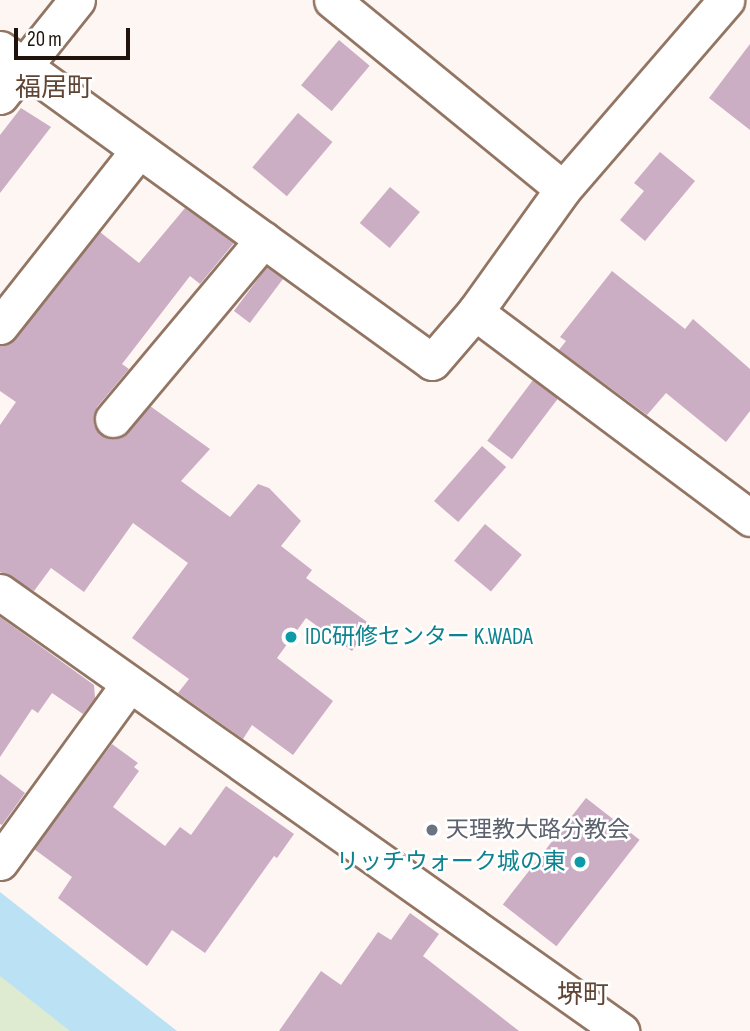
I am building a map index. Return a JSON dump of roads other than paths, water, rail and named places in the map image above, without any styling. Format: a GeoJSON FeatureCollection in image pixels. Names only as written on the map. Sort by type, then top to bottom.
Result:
{"type":"FeatureCollection","features":[{"type":"Feature","properties":{"kind":"street"},"geometry":{"type":"LineString","coordinates":[[0,96],[11,57],[77,0]]}},
{"type":"Feature","properties":{"kind":"street"},"geometry":{"type":"LineString","coordinates":[[332,0],[563,189]]}},
{"type":"Feature","properties":{"kind":"street"},"geometry":{"type":"LineString","coordinates":[[11,57],[432,362],[475,312],[563,189],[726,0]]}},
{"type":"Feature","properties":{"kind":"street"},"geometry":{"type":"LineString","coordinates":[[0,326],[139,150]]}},
{"type":"Feature","properties":{"kind":"street"},"geometry":{"type":"LineString","coordinates":[[113,419],[263,240]]}},
{"type":"Feature","properties":{"kind":"street"},"geometry":{"type":"LineString","coordinates":[[475,312],[750,518]]}},
{"type":"Feature","properties":{"kind":"street"},"geometry":{"type":"LineString","coordinates":[[0,592],[128,686],[621,1031]]}},
{"type":"Feature","properties":{"kind":"street"},"geometry":{"type":"LineString","coordinates":[[0,862],[25,824],[128,686]]}},
{"type":"Feature","properties":{"kind":"water"},"geometry":{"type":"Polygon","coordinates":[[[0,892],[177,1031],[70,1031],[0,976],[0,892]]]}},
{"type":"Feature","properties":{"kind":"place","name":"IDC研修センター K.WADA"},"geometry":{"type":"Point","coordinates":[291,637]}},
{"type":"Feature","properties":{"kind":"place","name":"天理教大路分教会"},"geometry":{"type":"Point","coordinates":[432,830]}},
{"type":"Feature","properties":{"kind":"place","name":"リッチウォーク城の東"},"geometry":{"type":"Point","coordinates":[580,862]}},
{"type":"Feature","properties":{"kind":"district","name":"福居町"},"geometry":{"type":"Point","coordinates":[54,89]}},
{"type":"Feature","properties":{"kind":"district","name":"堺町"},"geometry":{"type":"Point","coordinates":[583,996]}}]}
